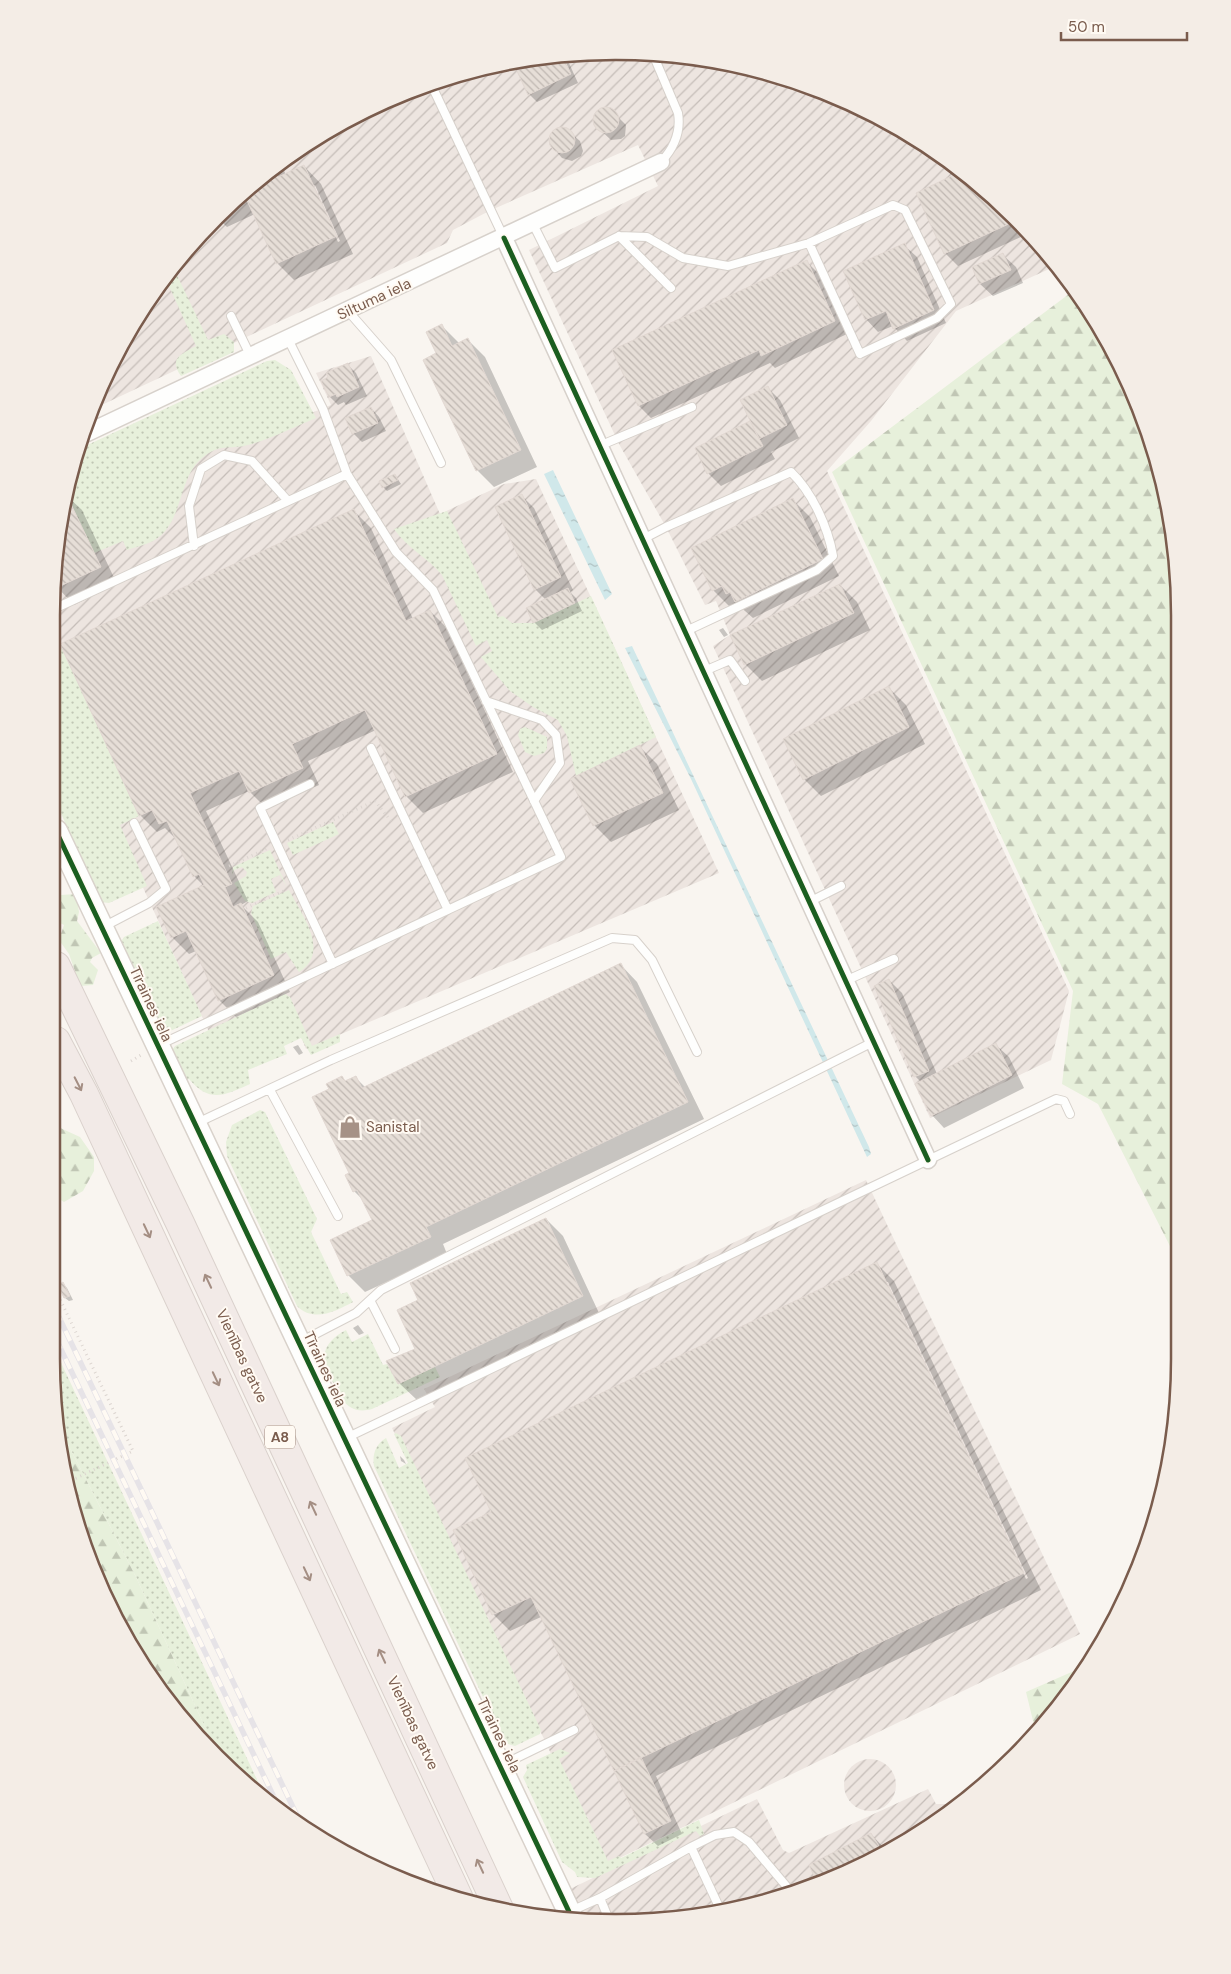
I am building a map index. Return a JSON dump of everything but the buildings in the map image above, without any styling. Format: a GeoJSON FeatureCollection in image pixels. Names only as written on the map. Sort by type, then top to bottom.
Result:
{"type":"FeatureCollection","features":[{"type":"Feature","properties":{"kind":"highway","name":"Vienības gatve"},"geometry":{"type":"LineString","coordinates":[[60,974],[185,1232],[496,1900]]}},
{"type":"Feature","properties":{"kind":"highway","name":"A8"},"geometry":{"type":"LineString","coordinates":[[60,1049],[92,1112],[455,1890]]}},
{"type":"Feature","properties":{"kind":"street","name":"Siltuma iela"},"geometry":{"type":"LineString","coordinates":[[91,431],[504,238],[661,162]]}},
{"type":"Feature","properties":{"kind":"street"},"geometry":{"type":"LineString","coordinates":[[504,238],[641,540],[928,1160]]}},
{"type":"Feature","properties":{"kind":"street","name":"Tīraines iela"},"geometry":{"type":"LineString","coordinates":[[60,840],[569,1912]]}},
{"type":"Feature","properties":{"kind":"lane"},"geometry":{"type":"LineString","coordinates":[[656,61],[678,113],[680,123],[670,152],[661,162]]}},
{"type":"Feature","properties":{"kind":"lane"},"geometry":{"type":"LineString","coordinates":[[434,90],[504,238]]}},
{"type":"Feature","properties":{"kind":"lane"},"geometry":{"type":"LineString","coordinates":[[533,224],[555,268],[619,236],[647,237],[683,258],[728,266],[809,243],[893,205],[905,210],[951,304],[937,318],[860,354],[809,243]]}},
{"type":"Feature","properties":{"kind":"lane"},"geometry":{"type":"LineString","coordinates":[[619,236],[671,288]]}},
{"type":"Feature","properties":{"kind":"lane"},"geometry":{"type":"LineString","coordinates":[[348,311],[391,360],[442,463]]}},
{"type":"Feature","properties":{"kind":"lane"},"geometry":{"type":"LineString","coordinates":[[231,316],[251,357]]}},
{"type":"Feature","properties":{"kind":"lane"},"geometry":{"type":"LineString","coordinates":[[157,1046],[561,857],[433,590],[396,552],[347,474],[323,409],[288,339]]}},
{"type":"Feature","properties":{"kind":"lane"},"geometry":{"type":"LineString","coordinates":[[598,446],[692,407]]}},
{"type":"Feature","properties":{"kind":"lane"},"geometry":{"type":"LineString","coordinates":[[194,546],[189,506],[201,469],[224,455],[252,461],[288,501]]}},
{"type":"Feature","properties":{"kind":"lane"},"geometry":{"type":"LineString","coordinates":[[641,540],[791,472],[802,482],[830,537],[833,556],[818,570],[684,632]]}},
{"type":"Feature","properties":{"kind":"lane"},"geometry":{"type":"LineString","coordinates":[[60,606],[347,474]]}},
{"type":"Feature","properties":{"kind":"lane"},"geometry":{"type":"LineString","coordinates":[[702,672],[730,660],[745,680]]}},
{"type":"Feature","properties":{"kind":"lane"},"geometry":{"type":"LineString","coordinates":[[486,701],[542,720],[556,735],[560,763],[534,801]]}},
{"type":"Feature","properties":{"kind":"lane"},"geometry":{"type":"LineString","coordinates":[[371,748],[448,910]]}},
{"type":"Feature","properties":{"kind":"lane"},"geometry":{"type":"LineString","coordinates":[[310,784],[260,808],[333,964]]}},
{"type":"Feature","properties":{"kind":"lane"},"geometry":{"type":"LineString","coordinates":[[101,928],[149,903],[166,889],[134,823]]}},
{"type":"Feature","properties":{"kind":"lane"},"geometry":{"type":"LineString","coordinates":[[809,902],[841,886]]}},
{"type":"Feature","properties":{"kind":"lane"},"geometry":{"type":"LineString","coordinates":[[194,1124],[331,1060],[612,938],[635,940],[652,960],[697,1052]]}},
{"type":"Feature","properties":{"kind":"lane"},"geometry":{"type":"LineString","coordinates":[[845,981],[894,959]]}},
{"type":"Feature","properties":{"kind":"lane"},"geometry":{"type":"LineString","coordinates":[[299,1342],[356,1313],[381,1290],[873,1042]]}},
{"type":"Feature","properties":{"kind":"lane"},"geometry":{"type":"LineString","coordinates":[[270,1090],[338,1216]]}},
{"type":"Feature","properties":{"kind":"lane"},"geometry":{"type":"LineString","coordinates":[[344,1439],[1056,1099],[1064,1101],[1070,1114]]}},
{"type":"Feature","properties":{"kind":"lane"},"geometry":{"type":"LineString","coordinates":[[370,1300],[395,1349]]}},
{"type":"Feature","properties":{"kind":"lane"},"geometry":{"type":"LineString","coordinates":[[500,1766],[574,1730]]}},
{"type":"Feature","properties":{"kind":"lane"},"geometry":{"type":"LineString","coordinates":[[574,1912],[691,1847],[715,1835],[734,1832],[748,1842],[787,1887]]}},
{"type":"Feature","properties":{"kind":"lane"},"geometry":{"type":"LineString","coordinates":[[691,1847],[718,1904]]}},
{"type":"Feature","properties":{"kind":"lane"},"geometry":{"type":"LineString","coordinates":[[600,1898],[607,1914]]}},
{"type":"Feature","properties":{"kind":"path"},"geometry":{"type":"LineString","coordinates":[[229,866],[375,802],[394,824]]}},
{"type":"Feature","properties":{"kind":"path"},"geometry":{"type":"LineString","coordinates":[[246,908],[296,885]]}},
{"type":"Feature","properties":{"kind":"path"},"geometry":{"type":"LineString","coordinates":[[60,1299],[133,1451],[74,1479]]}},
{"type":"Feature","properties":{"kind":"shaded area"},"geometry":{"type":"Polygon","coordinates":[[[616,60],[688,65],[759,79],[794,89],[828,102],[893,134],[954,175],[1008,223],[1049,269],[956,311],[871,421],[827,471],[1069,991],[1051,1060],[930,1118],[713,646],[730,635],[716,601],[705,605],[666,527],[619,444],[529,250],[658,186],[638,145],[489,211],[453,230],[447,243],[101,405],[134,338],[175,277],[223,223],[277,175],[338,134],[403,102],[437,89],[472,79],[543,65],[579,61],[616,60]]]}},
{"type":"Feature","properties":{"kind":"shaded area"},"geometry":{"type":"Polygon","coordinates":[[[371,356],[440,514],[504,484],[536,479],[719,873],[306,1049],[300,1034],[225,1067],[76,741],[60,719],[61,579],[65,543],[77,479],[277,427],[331,405],[316,373],[371,356]]]}},
{"type":"Feature","properties":{"kind":"shaded area"},"geometry":{"type":"Polygon","coordinates":[[[866,1180],[1080,1634],[603,1866],[546,1743],[392,1428],[435,1407],[424,1389],[866,1180]]]}},
{"type":"Feature","properties":{"kind":"shaded area"},"geometry":{"type":"Polygon","coordinates":[[[870,1759],[880,1761],[888,1767],[894,1775],[896,1785],[894,1795],[888,1803],[880,1809],[870,1811],[860,1809],[852,1803],[846,1795],[844,1785],[846,1775],[852,1767],[860,1761],[870,1759]]]}},
{"type":"Feature","properties":{"kind":"shaded area"},"geometry":{"type":"Polygon","coordinates":[[[928,1789],[936,1804],[947,1804],[893,1840],[828,1872],[794,1885],[724,1903],[652,1913],[582,1913],[570,1889],[757,1799],[783,1850],[789,1853],[928,1789]]]}},
{"type":"Feature","properties":{"kind":"green space"},"geometry":{"type":"Polygon","coordinates":[[[177,275],[208,340],[224,334],[234,342],[234,352],[181,376],[176,365],[178,357],[196,346],[169,286],[177,275]]]}},
{"type":"Feature","properties":{"kind":"green space"},"geometry":{"type":"Polygon","coordinates":[[[1068,295],[1097,338],[1129,403],[1142,437],[1152,472],[1160,507],[1170,579],[1171,1248],[1098,1104],[1062,1084],[1073,991],[832,472],[1068,295]]]}},
{"type":"Feature","properties":{"kind":"green space"},"geometry":{"type":"Polygon","coordinates":[[[275,360],[291,370],[316,418],[257,442],[214,450],[208,453],[194,467],[188,477],[176,513],[163,533],[147,544],[127,550],[123,541],[94,553],[71,505],[87,445],[267,361],[275,360]]]}},
{"type":"Feature","properties":{"kind":"green space"},"geometry":{"type":"Polygon","coordinates":[[[447,511],[498,617],[503,616],[512,623],[533,623],[591,596],[656,737],[576,776],[567,736],[558,720],[533,707],[510,691],[481,657],[492,651],[487,640],[476,646],[442,575],[405,542],[394,529],[447,511]]]}},
{"type":"Feature","properties":{"kind":"green space"},"geometry":{"type":"Polygon","coordinates":[[[60,644],[139,816],[120,825],[147,886],[109,903],[100,902],[60,811],[60,644]]]}},
{"type":"Feature","properties":{"kind":"green space"},"geometry":{"type":"Polygon","coordinates":[[[525,727],[547,737],[547,749],[544,753],[534,756],[525,752],[518,735],[520,729],[525,727]]]}},
{"type":"Feature","properties":{"kind":"green space"},"geometry":{"type":"Polygon","coordinates":[[[333,822],[339,834],[293,855],[287,843],[333,822]]]}},
{"type":"Feature","properties":{"kind":"green space"},"geometry":{"type":"Polygon","coordinates":[[[270,850],[287,887],[280,875],[271,879],[276,892],[252,903],[245,901],[234,883],[246,876],[247,872],[242,867],[234,870],[232,875],[233,867],[270,850]]]}},
{"type":"Feature","properties":{"kind":"green space"},"geometry":{"type":"Polygon","coordinates":[[[289,890],[311,933],[313,944],[313,954],[308,964],[299,972],[286,952],[271,959],[251,913],[253,906],[289,890]]]}},
{"type":"Feature","properties":{"kind":"green space"},"geometry":{"type":"Polygon","coordinates":[[[60,894],[76,894],[79,912],[77,921],[101,953],[92,958],[90,962],[98,970],[93,985],[80,986],[69,954],[60,941],[64,925],[60,923],[60,894]]]}},
{"type":"Feature","properties":{"kind":"green space"},"geometry":{"type":"Polygon","coordinates":[[[158,921],[202,1016],[164,1034],[120,943],[124,937],[158,921]]]}},
{"type":"Feature","properties":{"kind":"green space"},"geometry":{"type":"Polygon","coordinates":[[[285,994],[290,997],[312,1046],[340,1034],[340,1042],[311,1055],[301,1038],[284,1046],[287,1054],[248,1070],[250,1084],[225,1094],[218,1095],[204,1092],[189,1079],[185,1081],[171,1052],[175,1046],[285,994]]]}},
{"type":"Feature","properties":{"kind":"green space"},"geometry":{"type":"Polygon","coordinates":[[[260,1110],[265,1112],[317,1219],[311,1232],[341,1294],[347,1292],[353,1302],[332,1312],[318,1315],[311,1314],[297,1306],[227,1156],[226,1142],[232,1125],[260,1110]]]}},
{"type":"Feature","properties":{"kind":"green space"},"geometry":{"type":"Polygon","coordinates":[[[60,1128],[80,1137],[94,1157],[94,1171],[83,1191],[64,1202],[60,1200],[60,1128]]]}},
{"type":"Feature","properties":{"kind":"green space"},"geometry":{"type":"Polygon","coordinates":[[[346,1330],[352,1342],[368,1334],[383,1365],[387,1364],[398,1384],[435,1367],[440,1377],[372,1409],[356,1410],[350,1407],[337,1391],[324,1361],[325,1351],[329,1344],[335,1337],[346,1330]]]}},
{"type":"Feature","properties":{"kind":"green space"},"geometry":{"type":"Polygon","coordinates":[[[60,1361],[259,1784],[209,1737],[136,1577],[67,1442],[61,1395],[60,1361]]]}},
{"type":"Feature","properties":{"kind":"green space"},"geometry":{"type":"Polygon","coordinates":[[[396,1433],[401,1436],[541,1730],[540,1734],[515,1746],[505,1743],[374,1466],[376,1450],[386,1438],[399,1468],[408,1463],[394,1434],[396,1433]]]}},
{"type":"Feature","properties":{"kind":"green space"},"geometry":{"type":"Polygon","coordinates":[[[67,1442],[136,1577],[209,1737],[175,1697],[154,1667],[134,1636],[117,1604],[89,1537],[79,1502],[67,1442]]]}},
{"type":"Feature","properties":{"kind":"green space"},"geometry":{"type":"Polygon","coordinates":[[[1074,1671],[1034,1724],[1026,1692],[1074,1671]]]}},
{"type":"Feature","properties":{"kind":"green space"},"geometry":{"type":"Polygon","coordinates":[[[560,1749],[570,1753],[559,1759],[608,1861],[619,1856],[621,1858],[699,1820],[704,1834],[700,1836],[696,1831],[595,1878],[577,1877],[575,1872],[562,1862],[523,1777],[527,1770],[526,1765],[560,1749]]]}},
{"type":"Feature","properties":{"kind":"water"},"geometry":{"type":"Polygon","coordinates":[[[553,470],[612,594],[605,600],[544,474],[553,470]]]}},
{"type":"Feature","properties":{"kind":"water"},"geometry":{"type":"Polygon","coordinates":[[[632,646],[869,1147],[871,1154],[867,1157],[691,779],[625,648],[632,646]]]}},
{"type":"Feature","properties":{"kind":"railway"},"geometry":{"type":"LineString","coordinates":[[60,1319],[295,1812]]}},
{"type":"Feature","properties":{"kind":"railway"},"geometry":{"type":"LineString","coordinates":[[60,1347],[273,1796]]}},
{"type":"Feature","properties":{"kind":"cycle path"},"geometry":{"type":"LineString","coordinates":[[504,238],[928,1160]]}},
{"type":"Feature","properties":{"kind":"cycle path"},"geometry":{"type":"LineString","coordinates":[[60,839],[569,1912]]}},
{"type":"Feature","properties":{"kind":"place","name":"Sanistal"},"geometry":{"type":"Point","coordinates":[350,1127]}}]}
